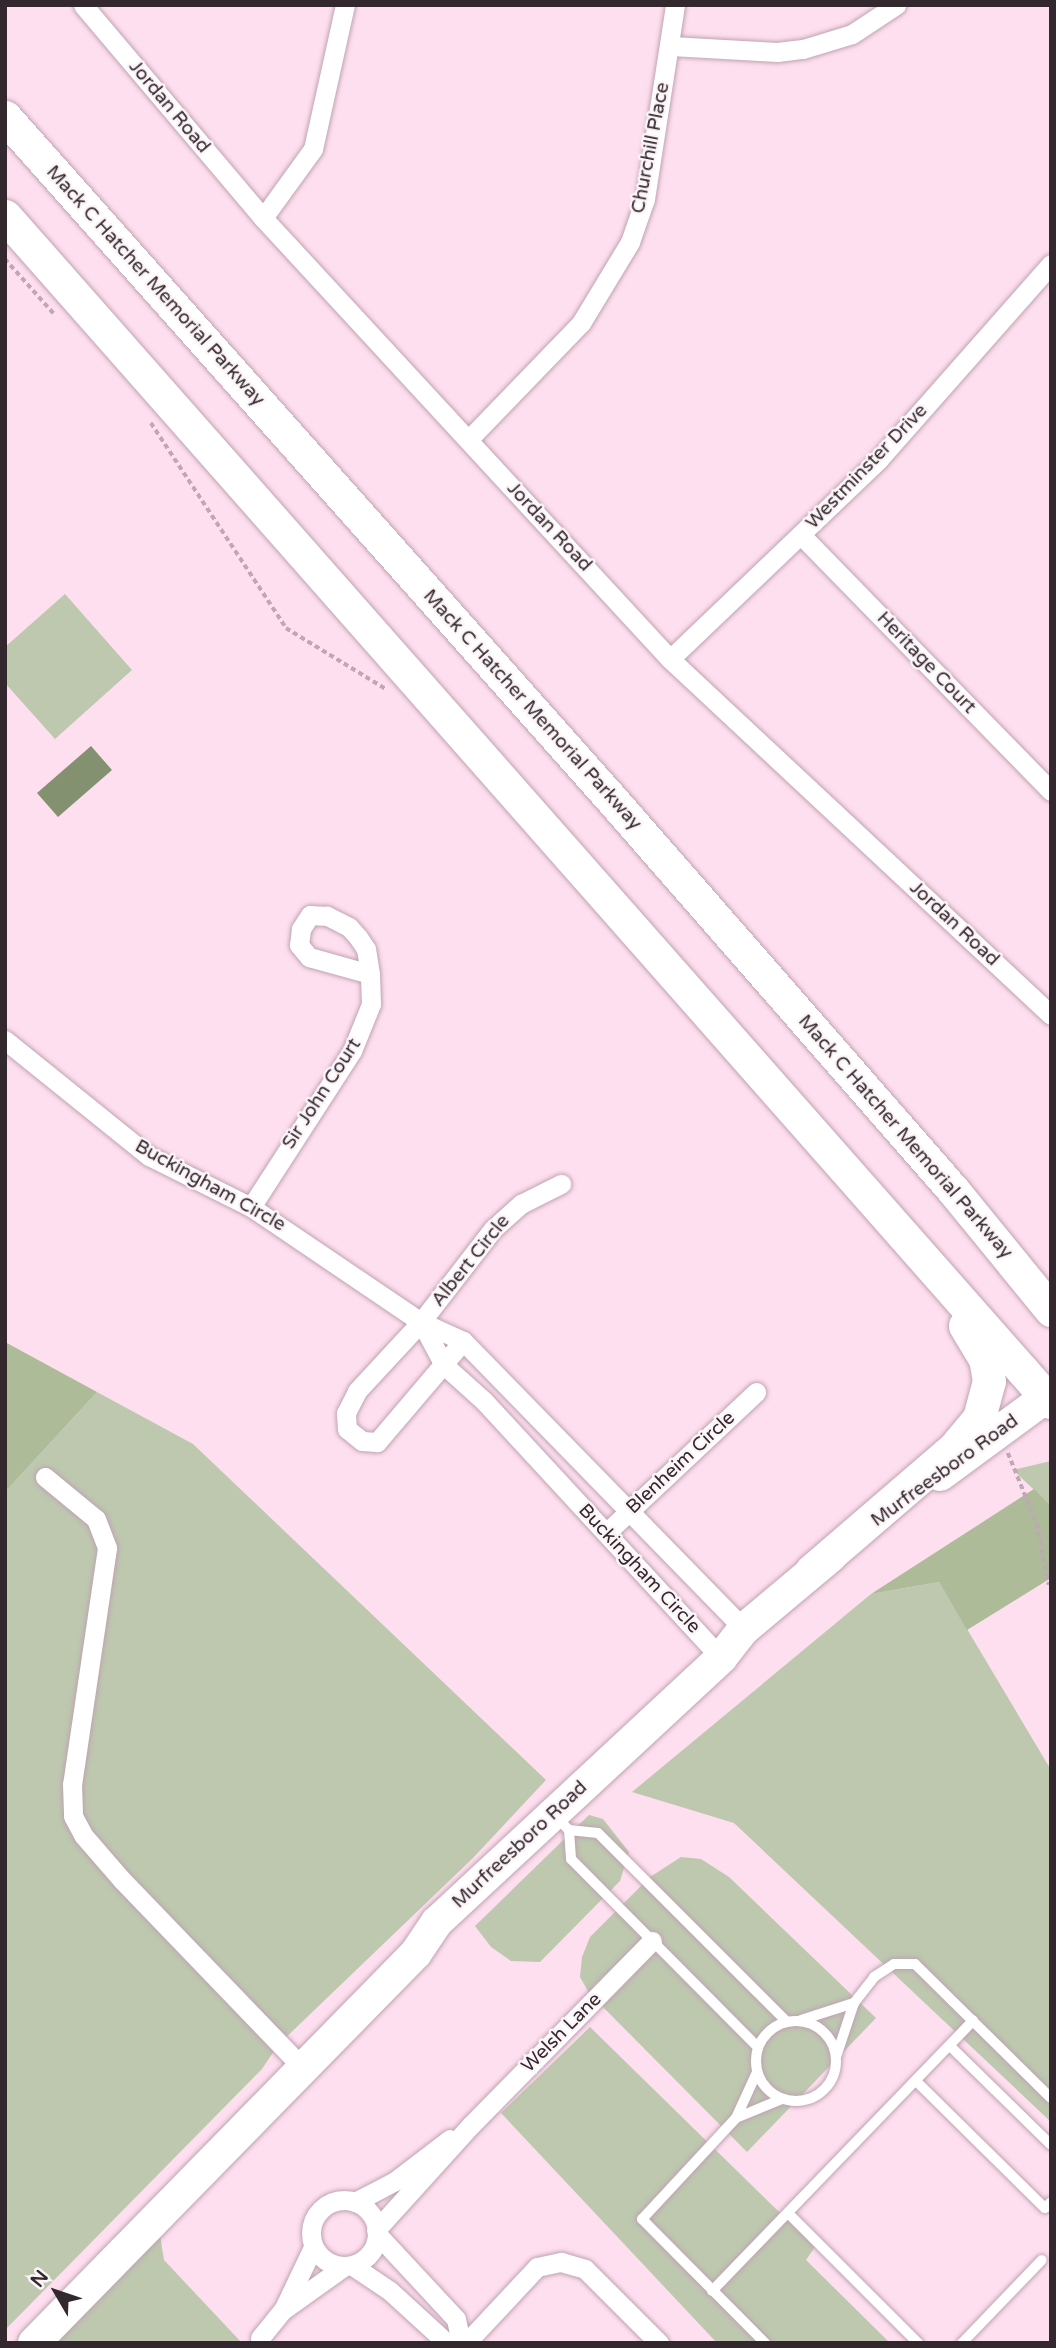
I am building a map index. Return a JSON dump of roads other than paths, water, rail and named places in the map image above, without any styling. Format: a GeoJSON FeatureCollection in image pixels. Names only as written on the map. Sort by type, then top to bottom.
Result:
{"type":"FeatureCollection","features":[{"type":"Feature","properties":{"kind":"highway","name":"Mack C Hatcher Memorial Parkway"},"geometry":{"type":"LineString","coordinates":[[5,117],[625,815],[1045,1298]]}},
{"type":"Feature","properties":{"kind":"highway"},"geometry":{"type":"LineString","coordinates":[[5,216],[1049,1398]]}},
{"type":"Feature","properties":{"kind":"highway"},"geometry":{"type":"LineString","coordinates":[[811,1571],[953,1449],[979,1418],[989,1381],[978,1342],[826,1168],[818,1139]]}},
{"type":"Feature","properties":{"kind":"main road","name":"Murfreesboro Road"},"geometry":{"type":"LineString","coordinates":[[34,2343],[416,1953],[437,1923],[561,1822],[721,1658],[744,1629],[811,1571],[1000,1431],[1049,1398]]}},
{"type":"Feature","properties":{"kind":"street","name":"Jordan Road"},"geometry":{"type":"LineString","coordinates":[[83,5],[263,218],[670,659],[1051,1015]]}},
{"type":"Feature","properties":{"kind":"street"},"geometry":{"type":"LineString","coordinates":[[263,218],[313,149],[345,5]]}},
{"type":"Feature","properties":{"kind":"street","name":"Churchill Place"},"geometry":{"type":"LineString","coordinates":[[468,440],[581,323],[630,242],[645,199],[671,46],[675,5]]}},
{"type":"Feature","properties":{"kind":"street"},"geometry":{"type":"LineString","coordinates":[[671,46],[777,52],[803,49],[852,34],[896,5]]}},
{"type":"Feature","properties":{"kind":"street","name":"Westminster Drive"},"geometry":{"type":"LineString","coordinates":[[670,659],[879,459],[1051,264]]}},
{"type":"Feature","properties":{"kind":"street","name":"Heritage Court"},"geometry":{"type":"LineString","coordinates":[[802,535],[1051,791]]}},
{"type":"Feature","properties":{"kind":"street","name":"Sir John Court"},"geometry":{"type":"LineString","coordinates":[[251,1207],[365,1028],[371,1004],[370,974]]}},
{"type":"Feature","properties":{"kind":"street","name":"Buckingham Circle"},"geometry":{"type":"LineString","coordinates":[[5,1040],[149,1156],[251,1207],[421,1322],[463,1341],[744,1629]]}},
{"type":"Feature","properties":{"kind":"street","name":"Albert Circle"},"geometry":{"type":"LineString","coordinates":[[444,1365],[377,1442],[362,1441],[347,1429],[346,1413],[357,1391],[421,1322],[493,1229],[521,1204],[561,1184]]}},
{"type":"Feature","properties":{"kind":"street","name":"Buckingham Circle"},"geometry":{"type":"LineString","coordinates":[[421,1322],[444,1365],[606,1533],[721,1658]]}},
{"type":"Feature","properties":{"kind":"street"},"geometry":{"type":"LineString","coordinates":[[444,1365],[463,1341]]}},
{"type":"Feature","properties":{"kind":"street","name":"Blenheim Circle"},"geometry":{"type":"LineString","coordinates":[[606,1533],[756,1392]]}},
{"type":"Feature","properties":{"kind":"street"},"geometry":{"type":"LineString","coordinates":[[45,1477],[96,1519],[107,1548],[72,1784],[74,1816],[83,1835],[122,1880],[303,2068]]}},
{"type":"Feature","properties":{"kind":"street","name":"Welsh Lane"},"geometry":{"type":"LineString","coordinates":[[283,2310],[370,2254],[377,2232],[471,2125],[652,1941]]}},
{"type":"Feature","properties":{"kind":"street","name":"Welsh Lane"},"geometry":{"type":"LineString","coordinates":[[260,2337],[283,2310],[313,2247],[311,2225],[323,2207],[355,2202],[395,2181],[471,2125]]}},
{"type":"Feature","properties":{"kind":"street"},"geometry":{"type":"LineString","coordinates":[[355,2202],[371,2214],[377,2232],[456,2319],[463,2343],[537,2267],[561,2262],[584,2269],[659,2343]]}},
{"type":"Feature","properties":{"kind":"street"},"geometry":{"type":"LineString","coordinates":[[313,2247],[325,2261],[348,2266],[390,2291],[447,2343]]}},
{"type":"Feature","properties":{"kind":"lane"},"geometry":{"type":"LineString","coordinates":[[561,1822],[571,1859],[758,2047]]}},
{"type":"Feature","properties":{"kind":"lane"},"geometry":{"type":"LineString","coordinates":[[561,1822],[598,1833],[786,2022]]}},
{"type":"Feature","properties":{"kind":"lane"},"geometry":{"type":"LineString","coordinates":[[736,2118],[782,2099],[807,2100],[820,2094],[829,2084],[854,2003],[874,1977],[894,1964],[915,1964],[1051,2098]]}},
{"type":"Feature","properties":{"kind":"lane"},"geometry":{"type":"LineString","coordinates":[[765,2343],[642,2219],[736,2118],[757,2072],[758,2047],[774,2027],[854,2003]]}},
{"type":"Feature","properties":{"kind":"lane"},"geometry":{"type":"LineString","coordinates":[[800,2021],[825,2033],[836,2057]]}},
{"type":"Feature","properties":{"kind":"lane"},"geometry":{"type":"LineString","coordinates":[[712,2291],[973,2021]]}},
{"type":"Feature","properties":{"kind":"lane"},"geometry":{"type":"LineString","coordinates":[[950,2046],[1051,2145]]}},
{"type":"Feature","properties":{"kind":"lane"},"geometry":{"type":"LineString","coordinates":[[757,2072],[771,2093],[782,2099]]}},
{"type":"Feature","properties":{"kind":"lane"},"geometry":{"type":"LineString","coordinates":[[916,2081],[1045,2208],[1051,2202]]}},
{"type":"Feature","properties":{"kind":"lane"},"geometry":{"type":"LineString","coordinates":[[788,2213],[918,2343]]}},
{"type":"Feature","properties":{"kind":"lane"},"geometry":{"type":"LineString","coordinates":[[962,2343],[1042,2260]]}}]}
